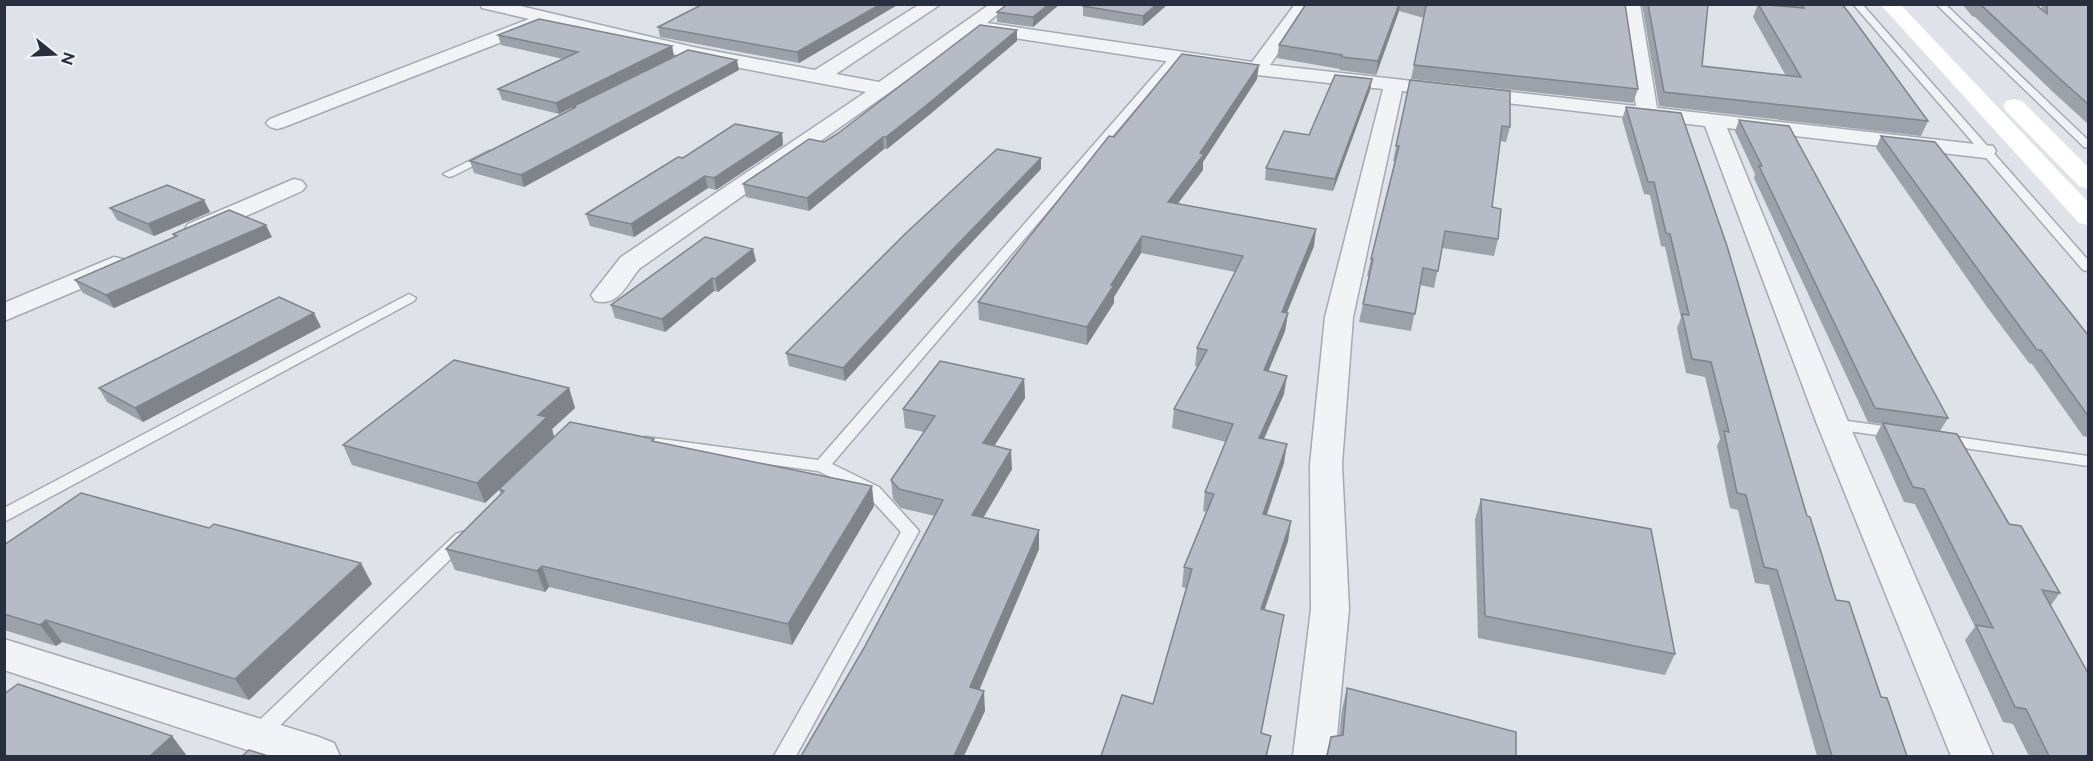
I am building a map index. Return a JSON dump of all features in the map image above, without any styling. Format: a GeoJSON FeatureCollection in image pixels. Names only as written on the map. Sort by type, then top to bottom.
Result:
{"type":"FeatureCollection","features":[{"type":"Feature","properties":{"kind":"main road"},"geometry":{"type":"LineString","coordinates":[[1889,4],[2088,217]]}},
{"type":"Feature","properties":{"kind":"main road"},"geometry":{"type":"LineString","coordinates":[[1913,4],[2088,181]]}},
{"type":"Feature","properties":{"kind":"street"},"geometry":{"type":"LineString","coordinates":[[488,4],[693,53],[883,89]]}},
{"type":"Feature","properties":{"kind":"street"},"geometry":{"type":"LineString","coordinates":[[818,77],[933,4]]}},
{"type":"Feature","properties":{"kind":"street"},"geometry":{"type":"LineString","coordinates":[[605,295],[630,263],[1002,4]]}},
{"type":"Feature","properties":{"kind":"street"},"geometry":{"type":"LineString","coordinates":[[1257,69],[1304,4]]}},
{"type":"Feature","properties":{"kind":"street"},"geometry":{"type":"LineString","coordinates":[[1611,7],[1631,7],[1648,114]]}},
{"type":"Feature","properties":{"kind":"street"},"geometry":{"type":"LineString","coordinates":[[277,123],[546,18]]}},
{"type":"Feature","properties":{"kind":"street"},"geometry":{"type":"LineString","coordinates":[[636,40],[666,25]]}},
{"type":"Feature","properties":{"kind":"street"},"geometry":{"type":"LineString","coordinates":[[972,26],[1257,69],[1985,151]]}},
{"type":"Feature","properties":{"kind":"street"},"geometry":{"type":"LineString","coordinates":[[1314,756],[1330,609],[1326,464],[1339,317],[1394,84]]}},
{"type":"Feature","properties":{"kind":"street"},"geometry":{"type":"LineString","coordinates":[[1713,120],[1833,424],[1972,756]]}},
{"type":"Feature","properties":{"kind":"street"},"geometry":{"type":"LineString","coordinates":[[176,238],[294,186]]}},
{"type":"Feature","properties":{"kind":"street"},"geometry":{"type":"LineString","coordinates":[[4,313],[133,257]]}},
{"type":"Feature","properties":{"kind":"street"},"geometry":{"type":"LineString","coordinates":[[4,654],[319,756]]}},
{"type":"Feature","properties":{"kind":"lane"},"geometry":{"type":"LineString","coordinates":[[1857,4],[1899,49],[1985,151],[2088,267]]}},
{"type":"Feature","properties":{"kind":"lane"},"geometry":{"type":"LineString","coordinates":[[1940,4],[2088,145]]}},
{"type":"Feature","properties":{"kind":"lane"},"geometry":{"type":"LineString","coordinates":[[672,63],[693,53]]}},
{"type":"Feature","properties":{"kind":"lane"},"geometry":{"type":"LineString","coordinates":[[822,466],[1175,57]]}},
{"type":"Feature","properties":{"kind":"lane"},"geometry":{"type":"LineString","coordinates":[[449,174],[502,147]]}},
{"type":"Feature","properties":{"kind":"lane"},"geometry":{"type":"LineString","coordinates":[[4,516],[409,298]]}},
{"type":"Feature","properties":{"kind":"lane"},"geometry":{"type":"LineString","coordinates":[[1833,424],[2088,461]]}},
{"type":"Feature","properties":{"kind":"lane"},"geometry":{"type":"LineString","coordinates":[[628,440],[822,466],[873,491],[910,531],[785,756]]}},
{"type":"Feature","properties":{"kind":"lane"},"geometry":{"type":"LineString","coordinates":[[256,736],[478,523]]}},
{"type":"Feature","properties":{"kind":"building"},"geometry":{"type":"Polygon","coordinates":[[[703,4],[881,4],[797,52],[658,27],[703,4]]]}},
{"type":"Feature","properties":{"kind":"building"},"geometry":{"type":"Polygon","coordinates":[[[1008,4],[1049,4],[1033,17],[997,12],[1008,4]]]}},
{"type":"Feature","properties":{"kind":"building"},"geometry":{"type":"Polygon","coordinates":[[[1083,4],[1157,4],[1143,16],[1083,6],[1083,4]]]}},
{"type":"Feature","properties":{"kind":"building"},"geometry":{"type":"Polygon","coordinates":[[[1306,4],[1399,4],[1378,61],[1279,45],[1306,4]]]}},
{"type":"Feature","properties":{"kind":"building"},"geometry":{"type":"Polygon","coordinates":[[[1422,4],[1625,4],[1638,89],[1414,65],[1426,6],[1422,4]]]}},
{"type":"Feature","properties":{"kind":"building"},"geometry":{"type":"Polygon","coordinates":[[[1648,4],[1708,4],[1702,66],[1801,77],[1758,4],[1804,8],[1801,4],[1842,4],[1928,121],[1664,92],[1648,4]]]}},
{"type":"Feature","properties":{"kind":"building"},"geometry":{"type":"Polygon","coordinates":[[[1978,4],[2035,4],[2047,14],[2047,4],[2088,4],[2088,104],[1981,5],[1978,4]]]}},
{"type":"Feature","properties":{"kind":"building"},"geometry":{"type":"Polygon","coordinates":[[[539,19],[672,46],[556,103],[498,89],[578,52],[498,35],[539,19]]]}},
{"type":"Feature","properties":{"kind":"building"},"geometry":{"type":"Polygon","coordinates":[[[980,25],[1017,30],[928,104],[807,198],[743,184],[809,139],[824,142],[837,134],[980,25]]]}},
{"type":"Feature","properties":{"kind":"building"},"geometry":{"type":"Polygon","coordinates":[[[688,50],[737,60],[521,175],[470,161],[576,107],[572,107],[688,50]]]}},
{"type":"Feature","properties":{"kind":"building"},"geometry":{"type":"Polygon","coordinates":[[[1182,54],[1259,65],[1200,153],[1204,154],[1168,202],[1316,229],[1282,312],[1288,313],[1264,370],[1287,376],[1259,438],[1287,444],[1263,514],[1291,521],[1261,609],[1284,615],[1261,733],[1271,736],[1266,756],[1101,756],[1122,695],[1153,704],[1192,569],[1184,567],[1214,494],[1205,492],[1233,424],[1174,409],[1207,350],[1197,348],[1243,256],[1142,236],[1087,327],[978,302],[1109,136],[1114,137],[1182,54]]]}},
{"type":"Feature","properties":{"kind":"building"},"geometry":{"type":"Polygon","coordinates":[[[1335,75],[1372,79],[1335,179],[1266,168],[1284,131],[1309,135],[1335,75]]]}},
{"type":"Feature","properties":{"kind":"building"},"geometry":{"type":"Polygon","coordinates":[[[1410,80],[1510,91],[1510,127],[1502,126],[1492,207],[1501,209],[1498,239],[1445,231],[1438,271],[1423,268],[1415,314],[1363,304],[1373,259],[1371,259],[1399,146],[1396,146],[1410,80]]]}},
{"type":"Feature","properties":{"kind":"building"},"geometry":{"type":"Polygon","coordinates":[[[1626,107],[1681,113],[1727,246],[1807,516],[1810,517],[1836,600],[1849,602],[1881,697],[1887,698],[1907,756],[1832,756],[1777,570],[1764,567],[1746,495],[1737,493],[1724,431],[1729,432],[1711,362],[1692,359],[1682,314],[1689,315],[1670,234],[1666,233],[1654,182],[1648,182],[1626,107]]]}},
{"type":"Feature","properties":{"kind":"building"},"geometry":{"type":"Polygon","coordinates":[[[1739,120],[1789,126],[1948,418],[1875,408],[1739,120]]]}},
{"type":"Feature","properties":{"kind":"building"},"geometry":{"type":"Polygon","coordinates":[[[735,124],[782,133],[714,178],[705,176],[631,224],[586,214],[678,157],[683,158],[735,124]]]}},
{"type":"Feature","properties":{"kind":"building"},"geometry":{"type":"Polygon","coordinates":[[[1881,136],[1935,142],[2088,335],[2088,416],[2041,350],[2037,350],[1881,136]]]}},
{"type":"Feature","properties":{"kind":"building"},"geometry":{"type":"Polygon","coordinates":[[[997,149],[1041,158],[843,368],[786,353],[906,233],[997,149]]]}},
{"type":"Feature","properties":{"kind":"building"},"geometry":{"type":"Polygon","coordinates":[[[167,185],[204,200],[148,224],[110,208],[167,185]]]}},
{"type":"Feature","properties":{"kind":"building"},"geometry":{"type":"Polygon","coordinates":[[[229,210],[266,225],[106,295],[75,280],[177,236],[173,234],[229,210]]]}},
{"type":"Feature","properties":{"kind":"building"},"geometry":{"type":"Polygon","coordinates":[[[705,237],[753,249],[715,279],[712,278],[662,319],[611,305],[705,237]]]}},
{"type":"Feature","properties":{"kind":"building"},"geometry":{"type":"Polygon","coordinates":[[[279,297],[314,313],[135,408],[99,388],[279,297]]]}},
{"type":"Feature","properties":{"kind":"building"},"geometry":{"type":"Polygon","coordinates":[[[454,360],[569,388],[538,415],[547,417],[477,483],[343,445],[454,360]]]}},
{"type":"Feature","properties":{"kind":"building"},"geometry":{"type":"Polygon","coordinates":[[[940,361],[1024,379],[983,443],[1011,450],[972,515],[1039,530],[970,687],[984,691],[954,756],[801,756],[864,648],[943,500],[899,489],[891,480],[935,416],[903,409],[940,361]]]}},
{"type":"Feature","properties":{"kind":"building"},"geometry":{"type":"Polygon","coordinates":[[[570,422],[872,486],[788,624],[542,566],[537,571],[446,549],[504,491],[499,489],[570,422]]]}},
{"type":"Feature","properties":{"kind":"building"},"geometry":{"type":"Polygon","coordinates":[[[1883,423],[1957,434],[2009,524],[2021,526],[2060,593],[2042,590],[2088,673],[2088,756],[2049,756],[2026,709],[2015,707],[1976,625],[1993,628],[1924,489],[1913,487],[1883,423]]]}},
{"type":"Feature","properties":{"kind":"building"},"geometry":{"type":"Polygon","coordinates":[[[81,493],[209,528],[214,524],[361,563],[235,679],[46,620],[40,625],[4,614],[4,545],[81,493]]]}},
{"type":"Feature","properties":{"kind":"building"},"geometry":{"type":"Polygon","coordinates":[[[1481,499],[1651,529],[1675,654],[1485,616],[1481,499]]]}},
{"type":"Feature","properties":{"kind":"building"},"geometry":{"type":"Polygon","coordinates":[[[18,684],[172,736],[150,756],[4,756],[4,694],[18,684]]]}},
{"type":"Feature","properties":{"kind":"building"},"geometry":{"type":"Polygon","coordinates":[[[1347,688],[1516,732],[1516,756],[1327,756],[1331,737],[1343,735],[1347,688]]]}},
{"type":"Feature","properties":{"kind":"building"},"geometry":{"type":"Polygon","coordinates":[[[249,750],[268,756],[242,756],[249,750]]]}}]}
